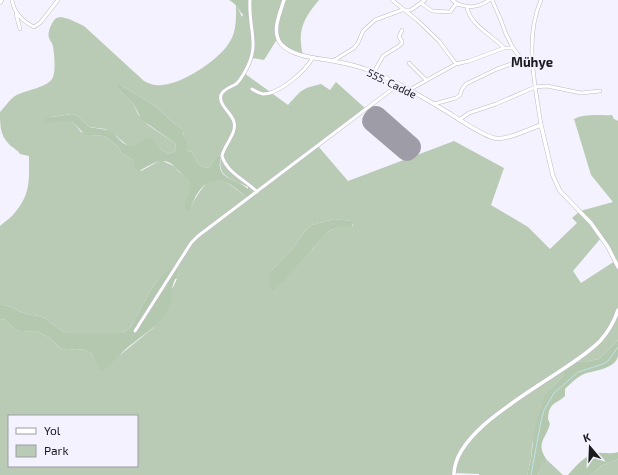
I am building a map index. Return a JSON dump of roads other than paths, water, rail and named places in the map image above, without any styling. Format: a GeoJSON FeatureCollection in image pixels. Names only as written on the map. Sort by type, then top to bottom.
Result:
{"type":"FeatureCollection","features":[{"type":"Feature","properties":{"kind":"street"},"geometry":{"type":"LineString","coordinates":[[12,0],[20,29]]}},
{"type":"Feature","properties":{"kind":"street"},"geometry":{"type":"LineString","coordinates":[[16,13],[24,22],[32,26],[36,26],[41,22],[58,0]]}},
{"type":"Feature","properties":{"kind":"street"},"geometry":{"type":"LineString","coordinates":[[250,0],[254,49],[252,58],[243,76],[237,84],[225,90],[221,96],[223,106],[234,120],[235,125],[222,156],[238,177],[257,192]]}},
{"type":"Feature","properties":{"kind":"street","name":"555. Cadde"},"geometry":{"type":"LineString","coordinates":[[284,0],[277,26],[277,34],[282,45],[290,50],[303,55],[347,64],[374,72],[399,84],[459,120],[493,138],[500,139],[541,125]]}},
{"type":"Feature","properties":{"kind":"street"},"geometry":{"type":"LineString","coordinates":[[392,0],[402,10],[417,20],[439,41],[456,64]]}},
{"type":"Feature","properties":{"kind":"street"},"geometry":{"type":"LineString","coordinates":[[333,61],[354,48],[363,31],[374,20],[402,10],[411,10],[425,0]]}},
{"type":"Feature","properties":{"kind":"street"},"geometry":{"type":"LineString","coordinates":[[452,0],[467,7],[479,6],[489,0]]}},
{"type":"Feature","properties":{"kind":"street"},"geometry":{"type":"LineString","coordinates":[[492,0],[506,34],[513,48],[522,60]]}},
{"type":"Feature","properties":{"kind":"street"},"geometry":{"type":"LineString","coordinates":[[541,0],[533,23],[532,62],[541,125],[554,176],[560,191],[566,199],[591,223],[608,247],[618,267]]}},
{"type":"Feature","properties":{"kind":"street"},"geometry":{"type":"LineString","coordinates":[[421,3],[432,11],[445,12],[451,11],[454,6],[458,4]]}},
{"type":"Feature","properties":{"kind":"street"},"geometry":{"type":"LineString","coordinates":[[467,7],[470,15],[480,28],[491,35],[504,48]]}},
{"type":"Feature","properties":{"kind":"street"},"geometry":{"type":"LineString","coordinates":[[374,72],[383,56],[400,46],[402,43],[399,37],[402,30]]}},
{"type":"Feature","properties":{"kind":"street"},"geometry":{"type":"LineString","coordinates":[[409,90],[456,64],[469,61],[504,48],[513,48]]}},
{"type":"Feature","properties":{"kind":"street"},"geometry":{"type":"LineString","coordinates":[[252,89],[257,93],[265,94],[284,85],[304,70],[313,57]]}},
{"type":"Feature","properties":{"kind":"street"},"geometry":{"type":"LineString","coordinates":[[434,104],[456,98],[460,95],[466,84],[497,69],[522,60],[532,62]]}},
{"type":"Feature","properties":{"kind":"street"},"geometry":{"type":"LineString","coordinates":[[409,63],[426,80]]}},
{"type":"Feature","properties":{"kind":"street"},"geometry":{"type":"LineString","coordinates":[[135,331],[191,243],[198,236],[399,84]]}},
{"type":"Feature","properties":{"kind":"street"},"geometry":{"type":"LineString","coordinates":[[459,120],[469,113],[489,107],[535,87],[548,86],[581,93],[600,92]]}},
{"type":"Feature","properties":{"kind":"street"},"geometry":{"type":"LineString","coordinates":[[454,475],[454,469],[460,453],[471,438],[505,407],[549,379],[590,350],[607,333],[618,310]]}},
{"type":"Feature","properties":{"kind":"waterway"},"geometry":{"type":"LineString","coordinates":[[531,475],[544,410],[554,393],[578,372],[608,361],[618,347]]}},
{"type":"Feature","properties":{"kind":"district","name":"Mühye"},"geometry":{"type":"Point","coordinates":[532,62]}}]}
